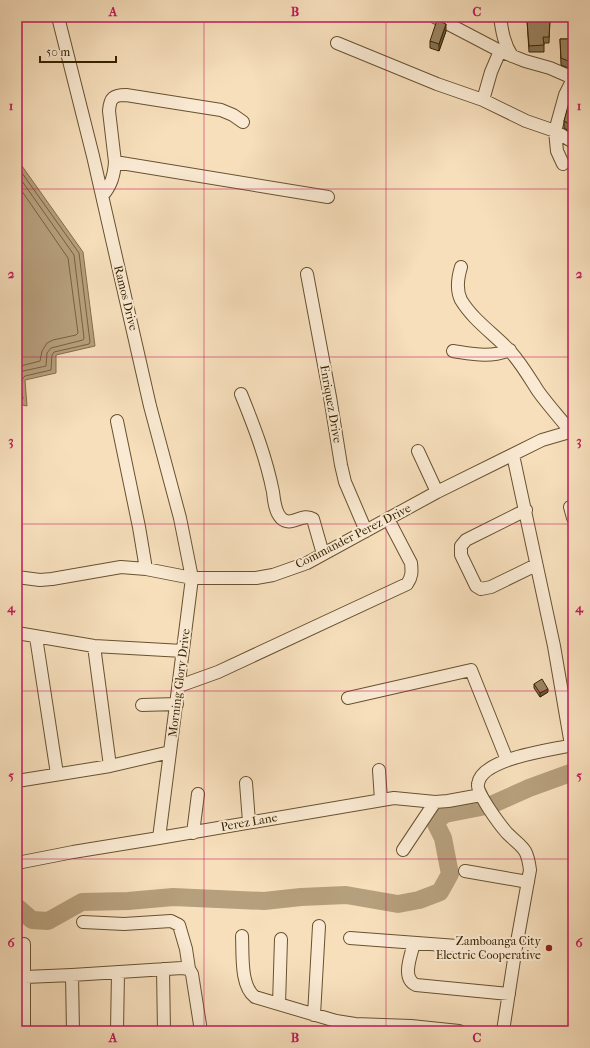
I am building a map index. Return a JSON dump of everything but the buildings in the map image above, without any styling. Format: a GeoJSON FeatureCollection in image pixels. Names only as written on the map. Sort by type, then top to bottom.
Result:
{"type":"FeatureCollection","features":[{"type":"Feature","properties":{"kind":"street","name":"Ramos Drive"},"geometry":{"type":"LineString","coordinates":[[58,17],[102,196],[150,406],[180,518],[192,578]]}},
{"type":"Feature","properties":{"kind":"street"},"geometry":{"type":"LineString","coordinates":[[435,17],[500,52],[550,68],[573,78],[565,95],[555,131],[556,151],[563,164]]}},
{"type":"Feature","properties":{"kind":"street"},"geometry":{"type":"LineString","coordinates":[[500,17],[502,34],[507,49],[512,56]]}},
{"type":"Feature","properties":{"kind":"street"},"geometry":{"type":"LineString","coordinates":[[337,43],[437,84],[482,100],[526,120],[555,131],[573,142]]}},
{"type":"Feature","properties":{"kind":"street"},"geometry":{"type":"LineString","coordinates":[[482,100],[491,72],[500,52]]}},
{"type":"Feature","properties":{"kind":"street"},"geometry":{"type":"LineString","coordinates":[[102,196],[109,188],[115,162],[109,111],[112,99],[118,95],[221,110],[233,115],[243,122]]}},
{"type":"Feature","properties":{"kind":"street"},"geometry":{"type":"LineString","coordinates":[[115,162],[328,197]]}},
{"type":"Feature","properties":{"kind":"street"},"geometry":{"type":"LineString","coordinates":[[461,267],[458,276],[460,299],[479,321],[510,350],[548,405],[572,431]]}},
{"type":"Feature","properties":{"kind":"street","name":"Enriquez Drive"},"geometry":{"type":"LineString","coordinates":[[307,274],[341,465],[345,482],[366,531]]}},
{"type":"Feature","properties":{"kind":"street"},"geometry":{"type":"LineString","coordinates":[[453,351],[486,356],[503,353],[510,350]]}},
{"type":"Feature","properties":{"kind":"street"},"geometry":{"type":"LineString","coordinates":[[241,394],[259,437],[269,471],[277,510],[280,516],[282,519],[290,522],[308,517],[313,519],[323,554]]}},
{"type":"Feature","properties":{"kind":"street"},"geometry":{"type":"LineString","coordinates":[[118,421],[146,569]]}},
{"type":"Feature","properties":{"kind":"street","name":"Commander Perez Drive"},"geometry":{"type":"LineString","coordinates":[[17,577],[40,580],[52,579],[121,568],[146,569],[192,578],[256,578],[267,576],[307,562],[437,492],[542,440],[572,431]]}},
{"type":"Feature","properties":{"kind":"street"},"geometry":{"type":"LineString","coordinates":[[418,451],[437,492]]}},
{"type":"Feature","properties":{"kind":"street"},"geometry":{"type":"LineString","coordinates":[[503,1031],[515,952],[530,870],[528,856],[521,844],[507,833],[490,812],[478,788],[478,782],[480,776],[494,766],[507,760],[524,754],[572,745],[554,646],[513,455]]}},
{"type":"Feature","properties":{"kind":"street"},"geometry":{"type":"LineString","coordinates":[[526,510],[466,540],[461,546],[461,555],[476,586],[481,589],[491,587],[536,565]]}},
{"type":"Feature","properties":{"kind":"street"},"geometry":{"type":"LineString","coordinates":[[179,686],[218,672],[407,584],[412,578],[411,564],[388,519]]}},
{"type":"Feature","properties":{"kind":"street","name":"Morning Glory Drive"},"geometry":{"type":"LineString","coordinates":[[17,781],[110,766],[170,752],[192,578]]}},
{"type":"Feature","properties":{"kind":"street"},"geometry":{"type":"LineString","coordinates":[[17,634],[94,646],[183,651]]}},
{"type":"Feature","properties":{"kind":"street"},"geometry":{"type":"LineString","coordinates":[[36,637],[57,774]]}},
{"type":"Feature","properties":{"kind":"street"},"geometry":{"type":"LineString","coordinates":[[94,646],[110,766]]}},
{"type":"Feature","properties":{"kind":"street"},"geometry":{"type":"LineString","coordinates":[[348,698],[471,670],[507,760]]}},
{"type":"Feature","properties":{"kind":"street"},"geometry":{"type":"LineString","coordinates":[[142,705],[176,704]]}},
{"type":"Feature","properties":{"kind":"street"},"geometry":{"type":"LineString","coordinates":[[160,838],[170,752]]}},
{"type":"Feature","properties":{"kind":"street"},"geometry":{"type":"LineString","coordinates":[[379,770],[381,800]]}},
{"type":"Feature","properties":{"kind":"street"},"geometry":{"type":"LineString","coordinates":[[246,783],[249,822]]}},
{"type":"Feature","properties":{"kind":"street"},"geometry":{"type":"LineString","coordinates":[[193,832],[198,794]]}},
{"type":"Feature","properties":{"kind":"street","name":"Perez Lane"},"geometry":{"type":"LineString","coordinates":[[17,863],[72,852],[394,798],[435,802],[483,797]]}},
{"type":"Feature","properties":{"kind":"street"},"geometry":{"type":"LineString","coordinates":[[403,850],[435,802]]}},
{"type":"Feature","properties":{"kind":"street"},"geometry":{"type":"LineString","coordinates":[[465,871],[528,882]]}},
{"type":"Feature","properties":{"kind":"street"},"geometry":{"type":"LineString","coordinates":[[83,922],[124,924],[170,921],[179,925],[186,949],[189,969],[192,974],[201,1031]]}},
{"type":"Feature","properties":{"kind":"street"},"geometry":{"type":"LineString","coordinates":[[314,1015],[319,926]]}},
{"type":"Feature","properties":{"kind":"street"},"geometry":{"type":"LineString","coordinates":[[242,936],[245,980],[251,994],[255,997],[336,1021],[376,1028],[411,1026],[459,1031]]}},
{"type":"Feature","properties":{"kind":"street"},"geometry":{"type":"LineString","coordinates":[[350,938],[515,952]]}},
{"type":"Feature","properties":{"kind":"street"},"geometry":{"type":"LineString","coordinates":[[280,1004],[281,939]]}},
{"type":"Feature","properties":{"kind":"street"},"geometry":{"type":"LineString","coordinates":[[414,943],[408,971],[409,979],[412,983],[416,985],[509,994]]}},
{"type":"Feature","properties":{"kind":"street"},"geometry":{"type":"LineString","coordinates":[[24,944],[24,1031]]}},
{"type":"Feature","properties":{"kind":"street"},"geometry":{"type":"LineString","coordinates":[[24,977],[182,968],[189,969]]}},
{"type":"Feature","properties":{"kind":"street"},"geometry":{"type":"LineString","coordinates":[[163,969],[164,1031]]}},
{"type":"Feature","properties":{"kind":"street"},"geometry":{"type":"LineString","coordinates":[[117,1031],[118,972]]}},
{"type":"Feature","properties":{"kind":"street"},"geometry":{"type":"LineString","coordinates":[[72,975],[73,1031]]}},
{"type":"Feature","properties":{"kind":"water"},"geometry":{"type":"Polygon","coordinates":[[[17,159],[83,252],[95,346],[56,355],[56,373],[25,380],[27,406],[17,404],[17,159]]]}},
{"type":"Feature","properties":{"kind":"waterway"},"geometry":{"type":"LineString","coordinates":[[17,907],[32,920],[48,921],[82,902],[128,901],[173,897],[264,901],[301,897],[346,895],[398,904],[419,900],[440,892],[450,874],[443,838],[435,822],[445,814],[491,805],[529,788],[573,772]]}},
{"type":"Feature","properties":{"kind":"place","name":"Zamboanga City Electric Cooperative"},"geometry":{"type":"Point","coordinates":[549,948]}}]}
